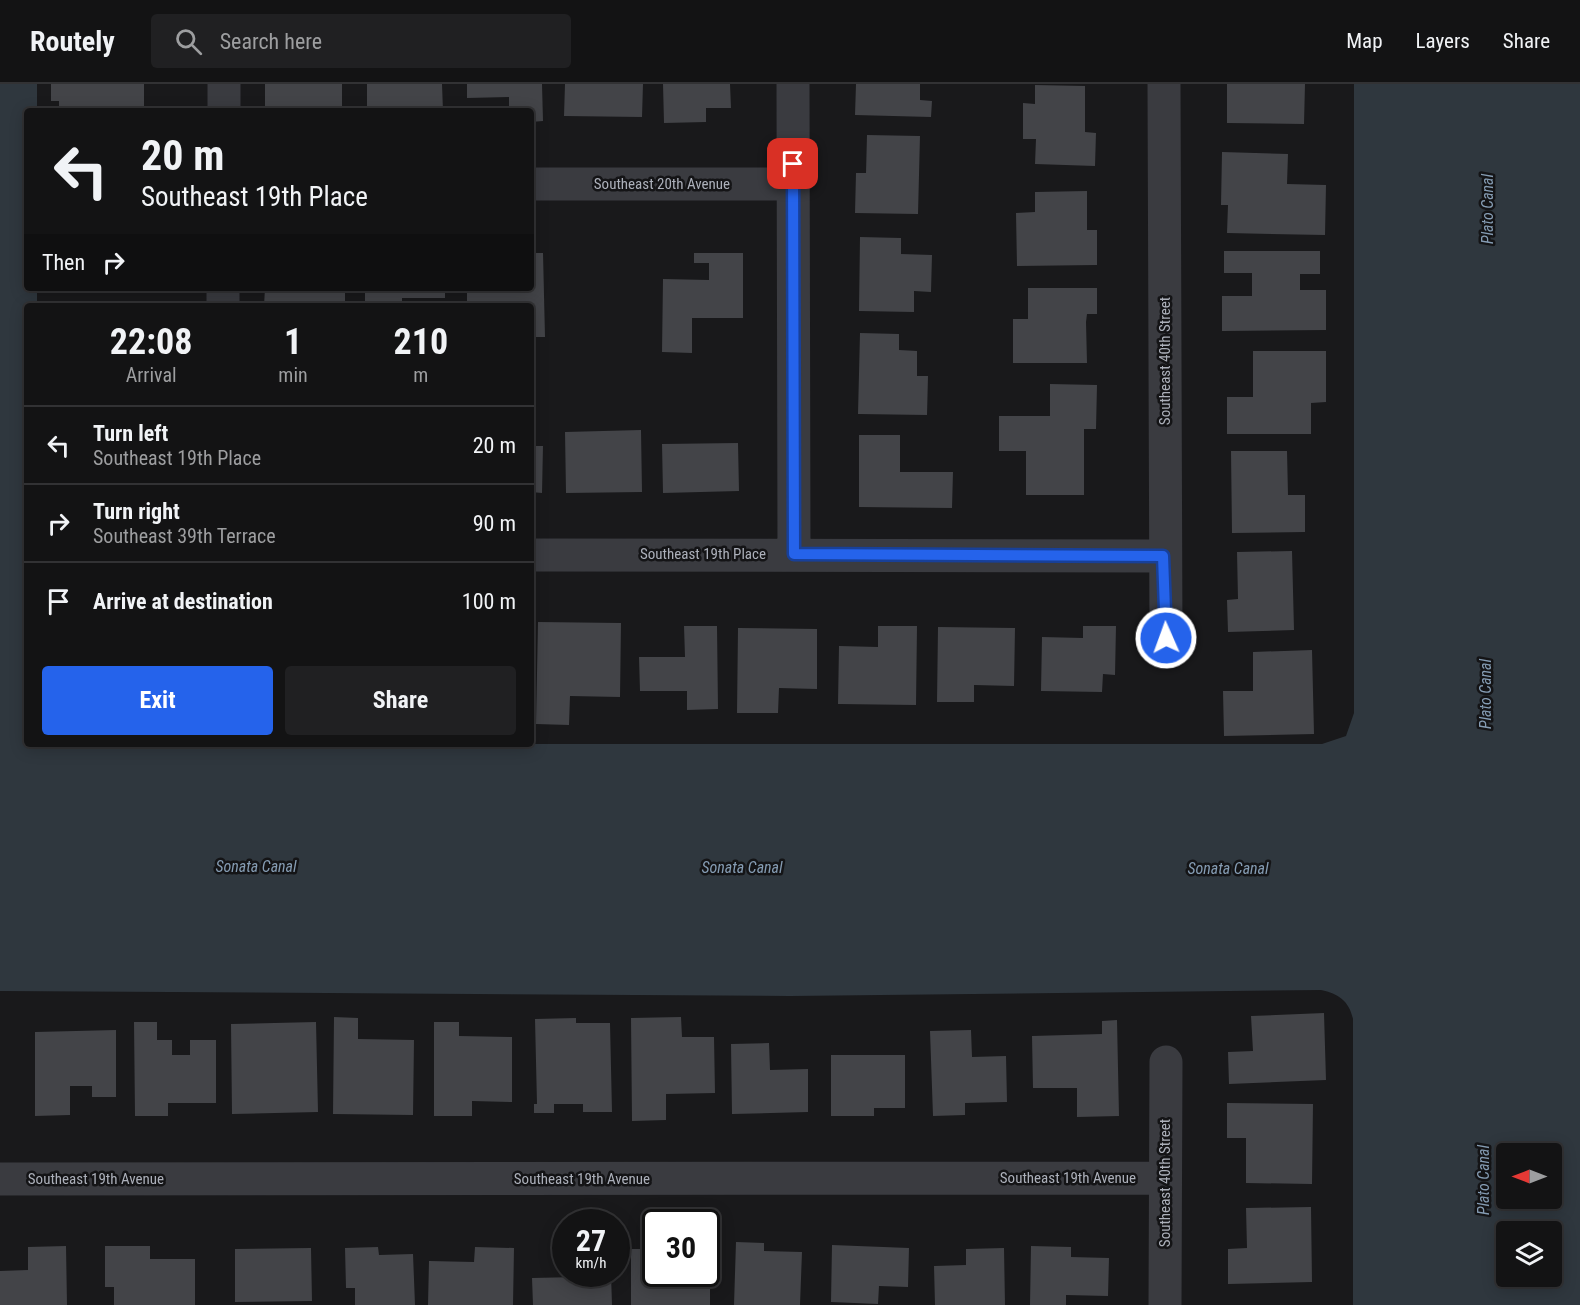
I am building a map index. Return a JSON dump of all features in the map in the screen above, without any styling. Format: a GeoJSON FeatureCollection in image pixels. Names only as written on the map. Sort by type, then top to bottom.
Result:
{"type":"FeatureCollection","features":[{"type":"Feature","properties":{"kind":"street"},"geometry":{"type":"LineString","coordinates":[[224,84],[224,108]]}},
{"type":"Feature","properties":{"kind":"street"},"geometry":{"type":"LineString","coordinates":[[794,84],[794,554]]}},
{"type":"Feature","properties":{"kind":"street","name":"Southeast 40th Street"},"geometry":{"type":"LineString","coordinates":[[1164,84],[1163,556],[1166,638]]}},
{"type":"Feature","properties":{"kind":"street","name":"Southeast 20th Avenue"},"geometry":{"type":"LineString","coordinates":[[534,184],[793,184]]}},
{"type":"Feature","properties":{"kind":"street","name":"Southeast 19th Place"},"geometry":{"type":"LineString","coordinates":[[534,555],[1163,556]]}},
{"type":"Feature","properties":{"kind":"street","name":"Southeast 40th Street"},"geometry":{"type":"LineString","coordinates":[[1166,1062],[1166,1305]]}},
{"type":"Feature","properties":{"kind":"street","name":"Southeast 19th Avenue"},"geometry":{"type":"LineString","coordinates":[[0,1179],[1165,1178]]}},
{"type":"Feature","properties":{"kind":"water"},"geometry":{"type":"Polygon","coordinates":[[[0,84],[37,84],[37,108],[24,108],[24,291],[37,291],[37,303],[24,303],[24,747],[534,747],[534,744],[1322,744],[1346,736],[1354,713],[1354,84],[1580,84],[1580,1305],[1353,1305],[1353,1019],[1349,1007],[1342,999],[1321,990],[790,996],[0,991],[0,84]]]}},
{"type":"Feature","properties":{"kind":"building"},"geometry":{"type":"Polygon","coordinates":[[[51,84],[144,84],[144,108],[59,108],[59,101],[51,101],[51,84]]]}},
{"type":"Feature","properties":{"kind":"building"},"geometry":{"type":"Polygon","coordinates":[[[265,84],[342,84],[342,108],[265,108],[265,84]]]}},
{"type":"Feature","properties":{"kind":"building"},"geometry":{"type":"Polygon","coordinates":[[[367,84],[442,84],[443,108],[367,108],[367,84]]]}},
{"type":"Feature","properties":{"kind":"building"},"geometry":{"type":"Polygon","coordinates":[[[467,84],[542,84],[543,121],[534,122],[534,108],[509,108],[509,97],[467,98],[467,84]]]}},
{"type":"Feature","properties":{"kind":"building"},"geometry":{"type":"Polygon","coordinates":[[[565,84],[643,84],[642,117],[564,116],[565,84]]]}},
{"type":"Feature","properties":{"kind":"building"},"geometry":{"type":"Polygon","coordinates":[[[663,84],[730,84],[731,108],[706,108],[706,122],[664,123],[663,84]]]}},
{"type":"Feature","properties":{"kind":"building"},"geometry":{"type":"Polygon","coordinates":[[[856,84],[920,84],[920,100],[932,101],[931,117],[855,115],[856,84]]]}},
{"type":"Feature","properties":{"kind":"building"},"geometry":{"type":"Polygon","coordinates":[[[1227,84],[1305,84],[1304,124],[1227,123],[1227,84]]]}},
{"type":"Feature","properties":{"kind":"building"},"geometry":{"type":"Polygon","coordinates":[[[1035,85],[1085,86],[1085,132],[1096,133],[1095,166],[1035,164],[1036,139],[1023,139],[1023,103],[1035,104],[1035,85]]]}},
{"type":"Feature","properties":{"kind":"building"},"geometry":{"type":"Polygon","coordinates":[[[867,135],[920,136],[918,214],[855,213],[856,173],[866,173],[867,135]]]}},
{"type":"Feature","properties":{"kind":"building"},"geometry":{"type":"Polygon","coordinates":[[[1222,152],[1288,154],[1287,184],[1326,185],[1325,235],[1227,233],[1228,205],[1221,205],[1222,152]]]}},
{"type":"Feature","properties":{"kind":"building"},"geometry":{"type":"Polygon","coordinates":[[[1087,191],[1087,230],[1097,230],[1097,265],[1017,266],[1016,213],[1035,212],[1035,192],[1087,191]]]}},
{"type":"Feature","properties":{"kind":"building"},"geometry":{"type":"Polygon","coordinates":[[[860,237],[901,238],[901,254],[932,255],[931,292],[914,291],[914,312],[859,311],[860,237]]]}},
{"type":"Feature","properties":{"kind":"building"},"geometry":{"type":"Polygon","coordinates":[[[1224,251],[1320,251],[1320,274],[1300,274],[1300,290],[1326,290],[1326,330],[1222,331],[1222,296],[1252,296],[1252,273],[1224,273],[1224,251]]]}},
{"type":"Feature","properties":{"kind":"building"},"geometry":{"type":"Polygon","coordinates":[[[534,253],[543,253],[545,337],[534,337],[534,303],[467,303],[467,291],[534,291],[534,253]]]}},
{"type":"Feature","properties":{"kind":"building"},"geometry":{"type":"Polygon","coordinates":[[[694,253],[743,253],[743,318],[692,318],[692,353],[662,352],[663,279],[709,280],[709,263],[694,263],[694,253]]]}},
{"type":"Feature","properties":{"kind":"building"},"geometry":{"type":"Polygon","coordinates":[[[1028,288],[1097,288],[1097,314],[1087,314],[1087,363],[1013,363],[1013,319],[1028,319],[1028,288]]]}},
{"type":"Feature","properties":{"kind":"building"},"geometry":{"type":"Polygon","coordinates":[[[265,291],[345,291],[345,303],[264,303],[265,291]]]}},
{"type":"Feature","properties":{"kind":"building"},"geometry":{"type":"Polygon","coordinates":[[[365,291],[445,291],[445,298],[402,298],[402,303],[365,303],[365,291]]]}},
{"type":"Feature","properties":{"kind":"building"},"geometry":{"type":"Polygon","coordinates":[[[860,333],[899,334],[899,350],[917,351],[917,376],[928,376],[927,415],[858,414],[860,333]]]}},
{"type":"Feature","properties":{"kind":"building"},"geometry":{"type":"Polygon","coordinates":[[[1253,351],[1326,351],[1326,402],[1311,403],[1311,434],[1227,434],[1227,397],[1253,397],[1253,351]]]}},
{"type":"Feature","properties":{"kind":"building"},"geometry":{"type":"Polygon","coordinates":[[[1050,384],[1097,385],[1096,429],[1084,429],[1084,495],[1026,495],[1026,451],[999,451],[999,416],[1050,416],[1050,384]]]}},
{"type":"Feature","properties":{"kind":"building"},"geometry":{"type":"Polygon","coordinates":[[[641,430],[642,492],[566,493],[565,432],[641,430]]]}},
{"type":"Feature","properties":{"kind":"building"},"geometry":{"type":"Polygon","coordinates":[[[859,435],[900,435],[900,472],[953,472],[952,508],[859,507],[859,435]]]}},
{"type":"Feature","properties":{"kind":"building"},"geometry":{"type":"Polygon","coordinates":[[[738,443],[739,491],[663,493],[662,444],[738,443]]]}},
{"type":"Feature","properties":{"kind":"building"},"geometry":{"type":"Polygon","coordinates":[[[534,446],[543,446],[542,493],[534,492],[534,446]]]}},
{"type":"Feature","properties":{"kind":"building"},"geometry":{"type":"Polygon","coordinates":[[[1231,451],[1287,451],[1288,495],[1305,495],[1305,532],[1232,533],[1231,451]]]}},
{"type":"Feature","properties":{"kind":"building"},"geometry":{"type":"Polygon","coordinates":[[[1292,551],[1294,630],[1228,632],[1227,600],[1238,599],[1237,552],[1292,551]]]}},
{"type":"Feature","properties":{"kind":"building"},"geometry":{"type":"Polygon","coordinates":[[[538,622],[621,623],[620,697],[570,696],[569,725],[536,724],[538,622]]]}},
{"type":"Feature","properties":{"kind":"building"},"geometry":{"type":"Polygon","coordinates":[[[684,626],[717,626],[718,709],[687,710],[687,691],[640,691],[639,657],[685,657],[684,626]]]}},
{"type":"Feature","properties":{"kind":"building"},"geometry":{"type":"Polygon","coordinates":[[[878,626],[917,626],[916,705],[838,704],[839,646],[878,647],[878,626]]]}},
{"type":"Feature","properties":{"kind":"building"},"geometry":{"type":"Polygon","coordinates":[[[1083,626],[1116,626],[1115,675],[1103,674],[1102,692],[1041,691],[1042,637],[1083,638],[1083,626]]]}},
{"type":"Feature","properties":{"kind":"building"},"geometry":{"type":"Polygon","coordinates":[[[938,627],[1015,628],[1014,686],[974,685],[974,702],[937,702],[938,627]]]}},
{"type":"Feature","properties":{"kind":"building"},"geometry":{"type":"Polygon","coordinates":[[[738,628],[817,629],[817,689],[779,688],[778,713],[737,713],[738,628]]]}},
{"type":"Feature","properties":{"kind":"building"},"geometry":{"type":"Polygon","coordinates":[[[1312,650],[1314,734],[1224,736],[1223,691],[1253,691],[1253,652],[1312,650]]]}},
{"type":"Feature","properties":{"kind":"building"},"geometry":{"type":"Polygon","coordinates":[[[1324,1013],[1326,1080],[1229,1084],[1228,1052],[1253,1051],[1251,1016],[1324,1013]]]}},
{"type":"Feature","properties":{"kind":"building"},"geometry":{"type":"Polygon","coordinates":[[[334,1017],[358,1018],[358,1039],[414,1040],[413,1115],[333,1114],[334,1017]]]}},
{"type":"Feature","properties":{"kind":"building"},"geometry":{"type":"Polygon","coordinates":[[[681,1017],[682,1037],[714,1037],[715,1093],[666,1094],[666,1120],[632,1121],[631,1018],[681,1017]]]}},
{"type":"Feature","properties":{"kind":"building"},"geometry":{"type":"Polygon","coordinates":[[[576,1018],[576,1023],[610,1023],[612,1112],[583,1112],[583,1104],[554,1104],[554,1113],[534,1113],[534,1104],[537,1104],[535,1019],[576,1018]]]}},
{"type":"Feature","properties":{"kind":"building"},"geometry":{"type":"Polygon","coordinates":[[[1117,1020],[1119,1116],[1077,1117],[1077,1088],[1033,1088],[1032,1036],[1102,1034],[1102,1021],[1117,1020]]]}},
{"type":"Feature","properties":{"kind":"building"},"geometry":{"type":"Polygon","coordinates":[[[134,1022],[157,1022],[157,1040],[172,1040],[172,1055],[190,1055],[190,1040],[216,1040],[216,1103],[168,1103],[168,1116],[135,1116],[134,1022]]]}},
{"type":"Feature","properties":{"kind":"building"},"geometry":{"type":"Polygon","coordinates":[[[316,1022],[318,1112],[232,1114],[231,1024],[316,1022]]]}},
{"type":"Feature","properties":{"kind":"building"},"geometry":{"type":"Polygon","coordinates":[[[434,1022],[459,1022],[459,1036],[512,1037],[512,1102],[472,1101],[472,1116],[434,1116],[434,1022]]]}},
{"type":"Feature","properties":{"kind":"building"},"geometry":{"type":"Polygon","coordinates":[[[116,1030],[116,1097],[92,1097],[92,1086],[70,1086],[70,1115],[35,1116],[35,1032],[116,1030]]]}},
{"type":"Feature","properties":{"kind":"building"},"geometry":{"type":"Polygon","coordinates":[[[971,1030],[972,1057],[1006,1056],[1007,1102],[965,1103],[965,1115],[933,1116],[930,1031],[971,1030]]]}},
{"type":"Feature","properties":{"kind":"building"},"geometry":{"type":"Polygon","coordinates":[[[769,1043],[770,1070],[808,1069],[808,1112],[732,1114],[731,1044],[769,1043]]]}},
{"type":"Feature","properties":{"kind":"building"},"geometry":{"type":"Polygon","coordinates":[[[831,1055],[905,1055],[905,1108],[874,1108],[874,1116],[831,1116],[831,1055]]]}},
{"type":"Feature","properties":{"kind":"building"},"geometry":{"type":"Polygon","coordinates":[[[1227,1103],[1313,1104],[1312,1184],[1246,1183],[1246,1138],[1227,1138],[1227,1103]]]}},
{"type":"Feature","properties":{"kind":"building"},"geometry":{"type":"Polygon","coordinates":[[[1311,1207],[1312,1282],[1228,1284],[1228,1249],[1247,1248],[1246,1208],[1311,1207]]]}},
{"type":"Feature","properties":{"kind":"building"},"geometry":{"type":"Polygon","coordinates":[[[736,1242],[764,1243],[764,1251],[802,1252],[800,1305],[734,1305],[736,1242]]]}},
{"type":"Feature","properties":{"kind":"building"},"geometry":{"type":"Polygon","coordinates":[[[832,1245],[909,1248],[908,1287],[879,1286],[878,1304],[831,1302],[832,1245]]]}},
{"type":"Feature","properties":{"kind":"building"},"geometry":{"type":"Polygon","coordinates":[[[66,1246],[67,1305],[0,1305],[0,1271],[28,1270],[28,1247],[66,1246]]]}},
{"type":"Feature","properties":{"kind":"building"},"geometry":{"type":"Polygon","coordinates":[[[105,1246],[150,1246],[150,1259],[195,1259],[195,1305],[114,1305],[114,1287],[105,1287],[105,1246]]]}},
{"type":"Feature","properties":{"kind":"building"},"geometry":{"type":"Polygon","coordinates":[[[1031,1246],[1071,1247],[1071,1257],[1109,1258],[1108,1296],[1066,1295],[1066,1305],[1030,1305],[1031,1246]]]}},
{"type":"Feature","properties":{"kind":"building"},"geometry":{"type":"Polygon","coordinates":[[[378,1247],[379,1255],[413,1254],[415,1305],[355,1305],[355,1288],[346,1288],[345,1248],[378,1247]]]}},
{"type":"Feature","properties":{"kind":"building"},"geometry":{"type":"Polygon","coordinates":[[[475,1247],[514,1248],[513,1305],[428,1305],[429,1261],[474,1262],[475,1247]]]}},
{"type":"Feature","properties":{"kind":"building"},"geometry":{"type":"Polygon","coordinates":[[[311,1248],[312,1301],[235,1302],[235,1249],[311,1248]]]}},
{"type":"Feature","properties":{"kind":"building"},"geometry":{"type":"Polygon","coordinates":[[[1004,1248],[1005,1305],[935,1305],[934,1266],[966,1265],[966,1249],[1004,1248]]]}},
{"type":"Feature","properties":{"kind":"building"},"geometry":{"type":"Polygon","coordinates":[[[631,1249],[642,1249],[642,1287],[710,1287],[710,1305],[631,1305],[631,1249]]]}},
{"type":"Feature","properties":{"kind":"building"},"geometry":{"type":"Polygon","coordinates":[[[532,1278],[552,1278],[552,1287],[611,1287],[612,1305],[533,1305],[532,1278]]]}},
{"type":"Feature","properties":{"kind":"route"},"geometry":{"type":"LineString","coordinates":[[793,164],[794,554],[1163,556],[1166,638]]}},
{"type":"Feature","properties":{"kind":"water label","name":"Plato Canal"},"geometry":{"type":"Point","coordinates":[1487,209]}},
{"type":"Feature","properties":{"kind":"water label","name":"Plato Canal"},"geometry":{"type":"Point","coordinates":[1485,694]}},
{"type":"Feature","properties":{"kind":"water label","name":"Sonata Canal"},"geometry":{"type":"Point","coordinates":[256,866]}},
{"type":"Feature","properties":{"kind":"water label","name":"Sonata Canal"},"geometry":{"type":"Point","coordinates":[742,867]}},
{"type":"Feature","properties":{"kind":"water label","name":"Sonata Canal"},"geometry":{"type":"Point","coordinates":[1228,868]}},
{"type":"Feature","properties":{"kind":"water label","name":"Plato Canal"},"geometry":{"type":"Point","coordinates":[1483,1180]}}]}
